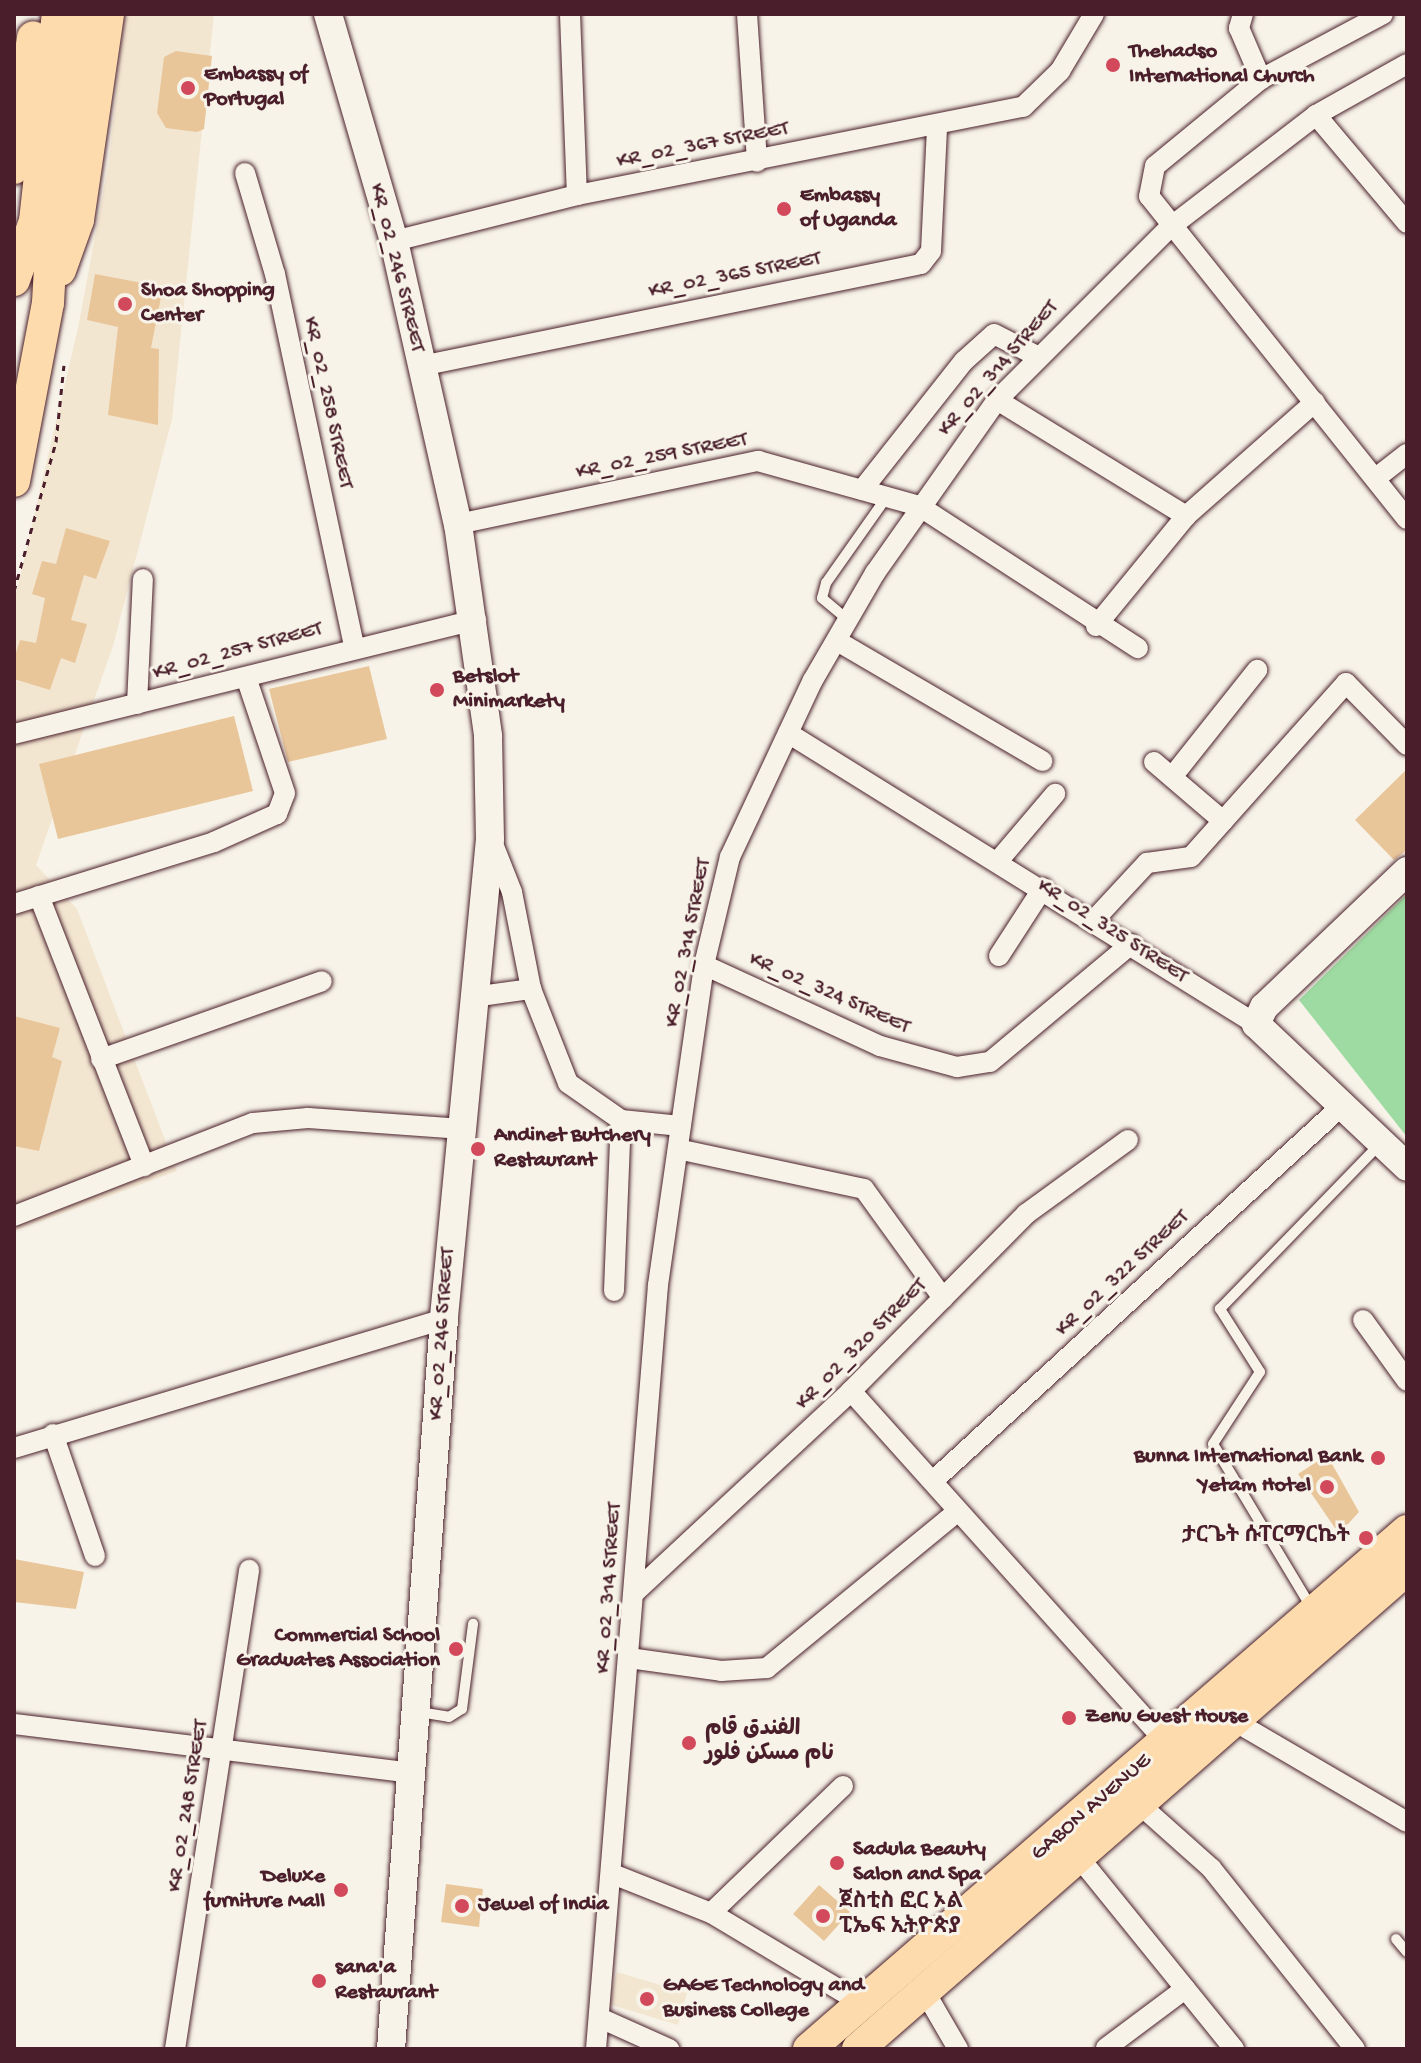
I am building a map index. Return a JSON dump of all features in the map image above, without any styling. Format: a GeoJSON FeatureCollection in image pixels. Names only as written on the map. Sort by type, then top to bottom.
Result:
{"type":"FeatureCollection","features":[{"type":"Feature","properties":{"kind":"main road"},"geometry":{"type":"LineString","coordinates":[[14,168],[23,55],[36,14]]}},
{"type":"Feature","properties":{"kind":"main road"},"geometry":{"type":"LineString","coordinates":[[14,280],[35,221],[58,14]]}},
{"type":"Feature","properties":{"kind":"main road"},"geometry":{"type":"LineString","coordinates":[[14,481],[48,303],[53,214],[83,14]]}},
{"type":"Feature","properties":{"kind":"main road"},"geometry":{"type":"LineString","coordinates":[[48,303],[78,220],[108,14]]}},
{"type":"Feature","properties":{"kind":"main road","name":"GABON AVENUE"},"geometry":{"type":"LineString","coordinates":[[810,2049],[1176,1753],[1314,1612],[1407,1531]]}},
{"type":"Feature","properties":{"kind":"main road","name":"GABON AVENUE"},"geometry":{"type":"LineString","coordinates":[[858,2049],[1138,1803],[1176,1753],[1234,1721],[1403,1580]]}},
{"type":"Feature","properties":{"kind":"street","name":"KR_02_246 STREET"},"geometry":{"type":"LineString","coordinates":[[328,14],[394,241],[458,524],[476,620],[490,839],[444,1319],[391,2049]]}},
{"type":"Feature","properties":{"kind":"street"},"geometry":{"type":"LineString","coordinates":[[570,14],[577,195]]}},
{"type":"Feature","properties":{"kind":"street"},"geometry":{"type":"LineString","coordinates":[[747,14],[757,162]]}},
{"type":"Feature","properties":{"kind":"street","name":"KR_02_367 STREET"},"geometry":{"type":"LineString","coordinates":[[394,241],[577,195],[937,128],[1023,107],[1060,71],[1094,14]]}},
{"type":"Feature","properties":{"kind":"street"},"geometry":{"type":"LineString","coordinates":[[1243,14],[1239,28],[1261,79]]}},
{"type":"Feature","properties":{"kind":"street"},"geometry":{"type":"LineString","coordinates":[[1383,14],[1261,79],[1155,166],[1149,196],[1169,228],[1315,402],[1407,519]]}},
{"type":"Feature","properties":{"kind":"street","name":"KR_02_314 STREET"},"geometry":{"type":"LineString","coordinates":[[596,2049],[615,1875],[658,1285],[704,965],[730,857],[788,733],[848,620],[919,506],[997,400],[1037,356],[1169,228],[1316,115],[1407,64]]}},
{"type":"Feature","properties":{"kind":"street"},"geometry":{"type":"LineString","coordinates":[[1316,115],[1407,223]]}},
{"type":"Feature","properties":{"kind":"street","name":"KR_02_365 STREET"},"geometry":{"type":"LineString","coordinates":[[421,366],[921,264],[931,251],[937,128]]}},
{"type":"Feature","properties":{"kind":"street","name":"KR_02_258 STREET"},"geometry":{"type":"LineString","coordinates":[[245,173],[275,274],[354,645]]}},
{"type":"Feature","properties":{"kind":"street"},"geometry":{"type":"LineString","coordinates":[[862,490],[964,361],[994,334],[1037,356]]}},
{"type":"Feature","properties":{"kind":"street"},"geometry":{"type":"LineString","coordinates":[[997,400],[1186,516]]}},
{"type":"Feature","properties":{"kind":"street"},"geometry":{"type":"LineString","coordinates":[[1096,626],[1186,516],[1315,402]]}},
{"type":"Feature","properties":{"kind":"street"},"geometry":{"type":"LineString","coordinates":[[1376,478],[1407,454]]}},
{"type":"Feature","properties":{"kind":"street","name":"KR_02_259 STREET"},"geometry":{"type":"LineString","coordinates":[[458,524],[758,461],[919,506],[1096,626],[1138,648]]}},
{"type":"Feature","properties":{"kind":"street"},"geometry":{"type":"LineString","coordinates":[[137,704],[143,579]]}},
{"type":"Feature","properties":{"kind":"street","name":"KR_02_257 STREET"},"geometry":{"type":"LineString","coordinates":[[14,734],[246,677],[354,645],[476,620]]}},
{"type":"Feature","properties":{"kind":"street"},"geometry":{"type":"LineString","coordinates":[[837,641],[1042,761]]}},
{"type":"Feature","properties":{"kind":"street"},"geometry":{"type":"LineString","coordinates":[[1172,777],[1257,670]]}},
{"type":"Feature","properties":{"kind":"street"},"geometry":{"type":"LineString","coordinates":[[14,904],[214,842],[277,814],[285,793],[246,677]]}},
{"type":"Feature","properties":{"kind":"street"},"geometry":{"type":"LineString","coordinates":[[1094,920],[1140,869],[1183,862],[1346,683],[1407,745]]}},
{"type":"Feature","properties":{"kind":"street","name":"KR_02_325 STREET"},"geometry":{"type":"LineString","coordinates":[[788,733],[999,860],[1256,1024],[1345,1103],[1407,1167]]}},
{"type":"Feature","properties":{"kind":"street"},"geometry":{"type":"LineString","coordinates":[[1154,762],[1223,821]]}},
{"type":"Feature","properties":{"kind":"street"},"geometry":{"type":"LineString","coordinates":[[999,860],[1055,794]]}},
{"type":"Feature","properties":{"kind":"street"},"geometry":{"type":"LineString","coordinates":[[490,839],[512,892],[531,989],[568,1083],[621,1120],[681,1126]]}},
{"type":"Feature","properties":{"kind":"street"},"geometry":{"type":"LineString","coordinates":[[1256,1024],[1264,1007],[1407,871]]}},
{"type":"Feature","properties":{"kind":"street"},"geometry":{"type":"LineString","coordinates":[[999,956],[1043,888]]}},
{"type":"Feature","properties":{"kind":"street"},"geometry":{"type":"LineString","coordinates":[[39,896],[144,1166]]}},
{"type":"Feature","properties":{"kind":"street","name":"KR_02_324 STREET"},"geometry":{"type":"LineString","coordinates":[[704,965],[880,1046],[957,1067],[990,1062],[1131,944]]}},
{"type":"Feature","properties":{"kind":"street"},"geometry":{"type":"LineString","coordinates":[[101,1059],[322,981]]}},
{"type":"Feature","properties":{"kind":"street"},"geometry":{"type":"LineString","coordinates":[[473,997],[531,989]]}},
{"type":"Feature","properties":{"kind":"street","name":"KR_02_322 STREET"},"geometry":{"type":"LineString","coordinates":[[933,1481],[1345,1103]]}},
{"type":"Feature","properties":{"kind":"street"},"geometry":{"type":"LineString","coordinates":[[14,1216],[253,1123],[308,1118],[460,1129]]}},
{"type":"Feature","properties":{"kind":"street"},"geometry":{"type":"LineString","coordinates":[[614,1291],[621,1120]]}},
{"type":"Feature","properties":{"kind":"street","name":"KR_02_320 STREET"},"geometry":{"type":"LineString","coordinates":[[635,1592],[851,1391],[1026,1214],[1128,1140]]}},
{"type":"Feature","properties":{"kind":"street"},"geometry":{"type":"LineString","coordinates":[[678,1149],[864,1189],[943,1298]]}},
{"type":"Feature","properties":{"kind":"street"},"geometry":{"type":"LineString","coordinates":[[14,1448],[444,1319]]}},
{"type":"Feature","properties":{"kind":"street"},"geometry":{"type":"LineString","coordinates":[[1363,1320],[1407,1381]]}},
{"type":"Feature","properties":{"kind":"street"},"geometry":{"type":"LineString","coordinates":[[851,1391],[933,1481],[956,1513],[1176,1753]]}},
{"type":"Feature","properties":{"kind":"street"},"geometry":{"type":"LineString","coordinates":[[53,1434],[95,1556]]}},
{"type":"Feature","properties":{"kind":"street"},"geometry":{"type":"LineString","coordinates":[[629,1658],[721,1671],[767,1668],[956,1513]]}},
{"type":"Feature","properties":{"kind":"street","name":"KR_02_248 STREET"},"geometry":{"type":"LineString","coordinates":[[175,2049],[225,1749],[249,1570]]}},
{"type":"Feature","properties":{"kind":"street"},"geometry":{"type":"LineString","coordinates":[[1234,1721],[1407,1822]]}},
{"type":"Feature","properties":{"kind":"street"},"geometry":{"type":"LineString","coordinates":[[14,1724],[413,1773]]}},
{"type":"Feature","properties":{"kind":"street"},"geometry":{"type":"LineString","coordinates":[[711,1913],[843,1786]]}},
{"type":"Feature","properties":{"kind":"street"},"geometry":{"type":"LineString","coordinates":[[1138,1803],[1211,1868],[1355,2049]]}},
{"type":"Feature","properties":{"kind":"street"},"geometry":{"type":"LineString","coordinates":[[1077,1855],[1234,2049]]}},
{"type":"Feature","properties":{"kind":"street"},"geometry":{"type":"LineString","coordinates":[[615,1875],[711,1913],[863,2004]]}},
{"type":"Feature","properties":{"kind":"street"},"geometry":{"type":"LineString","coordinates":[[1106,2049],[1185,1989]]}},
{"type":"Feature","properties":{"kind":"street"},"geometry":{"type":"LineString","coordinates":[[925,1992],[958,2049]]}},
{"type":"Feature","properties":{"kind":"street"},"geometry":{"type":"LineString","coordinates":[[600,2018],[669,2049]]}},
{"type":"Feature","properties":{"kind":"lane"},"geometry":{"type":"LineString","coordinates":[[848,620],[822,598],[826,583],[888,495]]}},
{"type":"Feature","properties":{"kind":"lane"},"geometry":{"type":"LineString","coordinates":[[1314,1612],[1213,1444],[1260,1372],[1220,1309],[1382,1141]]}},
{"type":"Feature","properties":{"kind":"lane"},"geometry":{"type":"LineString","coordinates":[[417,1712],[449,1717],[462,1709],[473,1624]]}},
{"type":"Feature","properties":{"kind":"lane"},"geometry":{"type":"LineString","coordinates":[[1396,1939],[1407,1952]]}},
{"type":"Feature","properties":{"kind":"shaded area"},"geometry":{"type":"Polygon","coordinates":[[[124,14],[214,14],[172,419],[113,646],[36,865],[77,909],[177,1171],[14,1231],[14,602],[78,328],[109,161],[124,14]]]}},
{"type":"Feature","properties":{"kind":"shaded area","name":"GAGE Technology and Business College"},"geometry":{"type":"Polygon","coordinates":[[[617,1972],[687,1993],[678,2025],[608,2004],[617,1972]]]}},
{"type":"Feature","properties":{"kind":"green space"},"geometry":{"type":"Polygon","coordinates":[[[1407,894],[1407,1137],[1299,1000],[1407,894]]]}},
{"type":"Feature","properties":{"kind":"building"},"geometry":{"type":"Polygon","coordinates":[[[176,51],[212,56],[204,129],[197,132],[166,128],[157,113],[164,57],[176,51]]]}},
{"type":"Feature","properties":{"kind":"building"},"geometry":{"type":"Polygon","coordinates":[[[95,274],[163,287],[151,348],[159,349],[158,425],[108,415],[118,327],[87,320],[95,274]]]}},
{"type":"Feature","properties":{"kind":"building"},"geometry":{"type":"Polygon","coordinates":[[[66,528],[110,541],[96,579],[84,575],[71,620],[87,624],[75,663],[61,658],[50,690],[14,679],[14,659],[20,640],[36,643],[45,598],[32,594],[42,561],[56,564],[66,528]]]}},
{"type":"Feature","properties":{"kind":"building"},"geometry":{"type":"Polygon","coordinates":[[[369,666],[387,739],[288,762],[269,689],[369,666]]]}},
{"type":"Feature","properties":{"kind":"building"},"geometry":{"type":"Polygon","coordinates":[[[234,716],[253,791],[58,839],[39,764],[234,716]]]}},
{"type":"Feature","properties":{"kind":"building"},"geometry":{"type":"Polygon","coordinates":[[[1407,769],[1407,850],[1394,860],[1355,820],[1407,769]]]}},
{"type":"Feature","properties":{"kind":"building"},"geometry":{"type":"Polygon","coordinates":[[[14,1016],[60,1028],[52,1057],[62,1061],[39,1151],[14,1146],[14,1016]]]}},
{"type":"Feature","properties":{"kind":"building","name":"Yetam Hotel"},"geometry":{"type":"Polygon","coordinates":[[[1327,1455],[1359,1512],[1339,1534],[1298,1474],[1327,1455]]]}},
{"type":"Feature","properties":{"kind":"building"},"geometry":{"type":"Polygon","coordinates":[[[14,1559],[84,1572],[76,1609],[14,1602],[14,1559]]]}},
{"type":"Feature","properties":{"kind":"building","name":"Jewel of India"},"geometry":{"type":"Polygon","coordinates":[[[446,1884],[483,1889],[479,1927],[441,1922],[446,1884]]]}},
{"type":"Feature","properties":{"kind":"building"},"geometry":{"type":"Polygon","coordinates":[[[819,1885],[850,1912],[824,1941],[793,1914],[819,1885]]]}},
{"type":"Feature","properties":{"kind":"place","name":"Thehadso International Church"},"geometry":{"type":"Point","coordinates":[1113,65]}},
{"type":"Feature","properties":{"kind":"place","name":"Embassy of Portugal"},"geometry":{"type":"Point","coordinates":[188,88]}},
{"type":"Feature","properties":{"kind":"place","name":"Embassy of Uganda"},"geometry":{"type":"Point","coordinates":[784,209]}},
{"type":"Feature","properties":{"kind":"place","name":"Shoa Shopping Center"},"geometry":{"type":"Point","coordinates":[125,304]}},
{"type":"Feature","properties":{"kind":"place","name":"Betslot Minimarkety"},"geometry":{"type":"Point","coordinates":[437,690]}},
{"type":"Feature","properties":{"kind":"place","name":"Andinet Butchery Restaurant"},"geometry":{"type":"Point","coordinates":[478,1149]}},
{"type":"Feature","properties":{"kind":"place","name":"Bunna International Bank"},"geometry":{"type":"Point","coordinates":[1378,1458]}},
{"type":"Feature","properties":{"kind":"place","name":"Yetam Hotel"},"geometry":{"type":"Point","coordinates":[1327,1487]}},
{"type":"Feature","properties":{"kind":"place","name":"ታርጌት ሱፐርማርኬት"},"geometry":{"type":"Point","coordinates":[1366,1538]}},
{"type":"Feature","properties":{"kind":"place","name":"Commercial School Graduates Association"},"geometry":{"type":"Point","coordinates":[456,1649]}},
{"type":"Feature","properties":{"kind":"place","name":"Zenu Guest House"},"geometry":{"type":"Point","coordinates":[1069,1718]}},
{"type":"Feature","properties":{"kind":"place","name":"الفندق قام نام مسكن فلور"},"geometry":{"type":"Point","coordinates":[689,1743]}},
{"type":"Feature","properties":{"kind":"place","name":"Sadula Beauty Salon and Spa"},"geometry":{"type":"Point","coordinates":[837,1863]}},
{"type":"Feature","properties":{"kind":"place","name":"Deluxe furniture Mall"},"geometry":{"type":"Point","coordinates":[341,1890]}},
{"type":"Feature","properties":{"kind":"place","name":"Jewel of India"},"geometry":{"type":"Point","coordinates":[462,1906]}},
{"type":"Feature","properties":{"kind":"place","name":"ጀስቲስ ፎር ኦል ፒኤፍ ኢትዮጵያ"},"geometry":{"type":"Point","coordinates":[823,1916]}},
{"type":"Feature","properties":{"kind":"place","name":"sana'a Restaurant"},"geometry":{"type":"Point","coordinates":[319,1981]}},
{"type":"Feature","properties":{"kind":"place","name":"GAGE Technology and Business College"},"geometry":{"type":"Point","coordinates":[647,1999]}}]}
